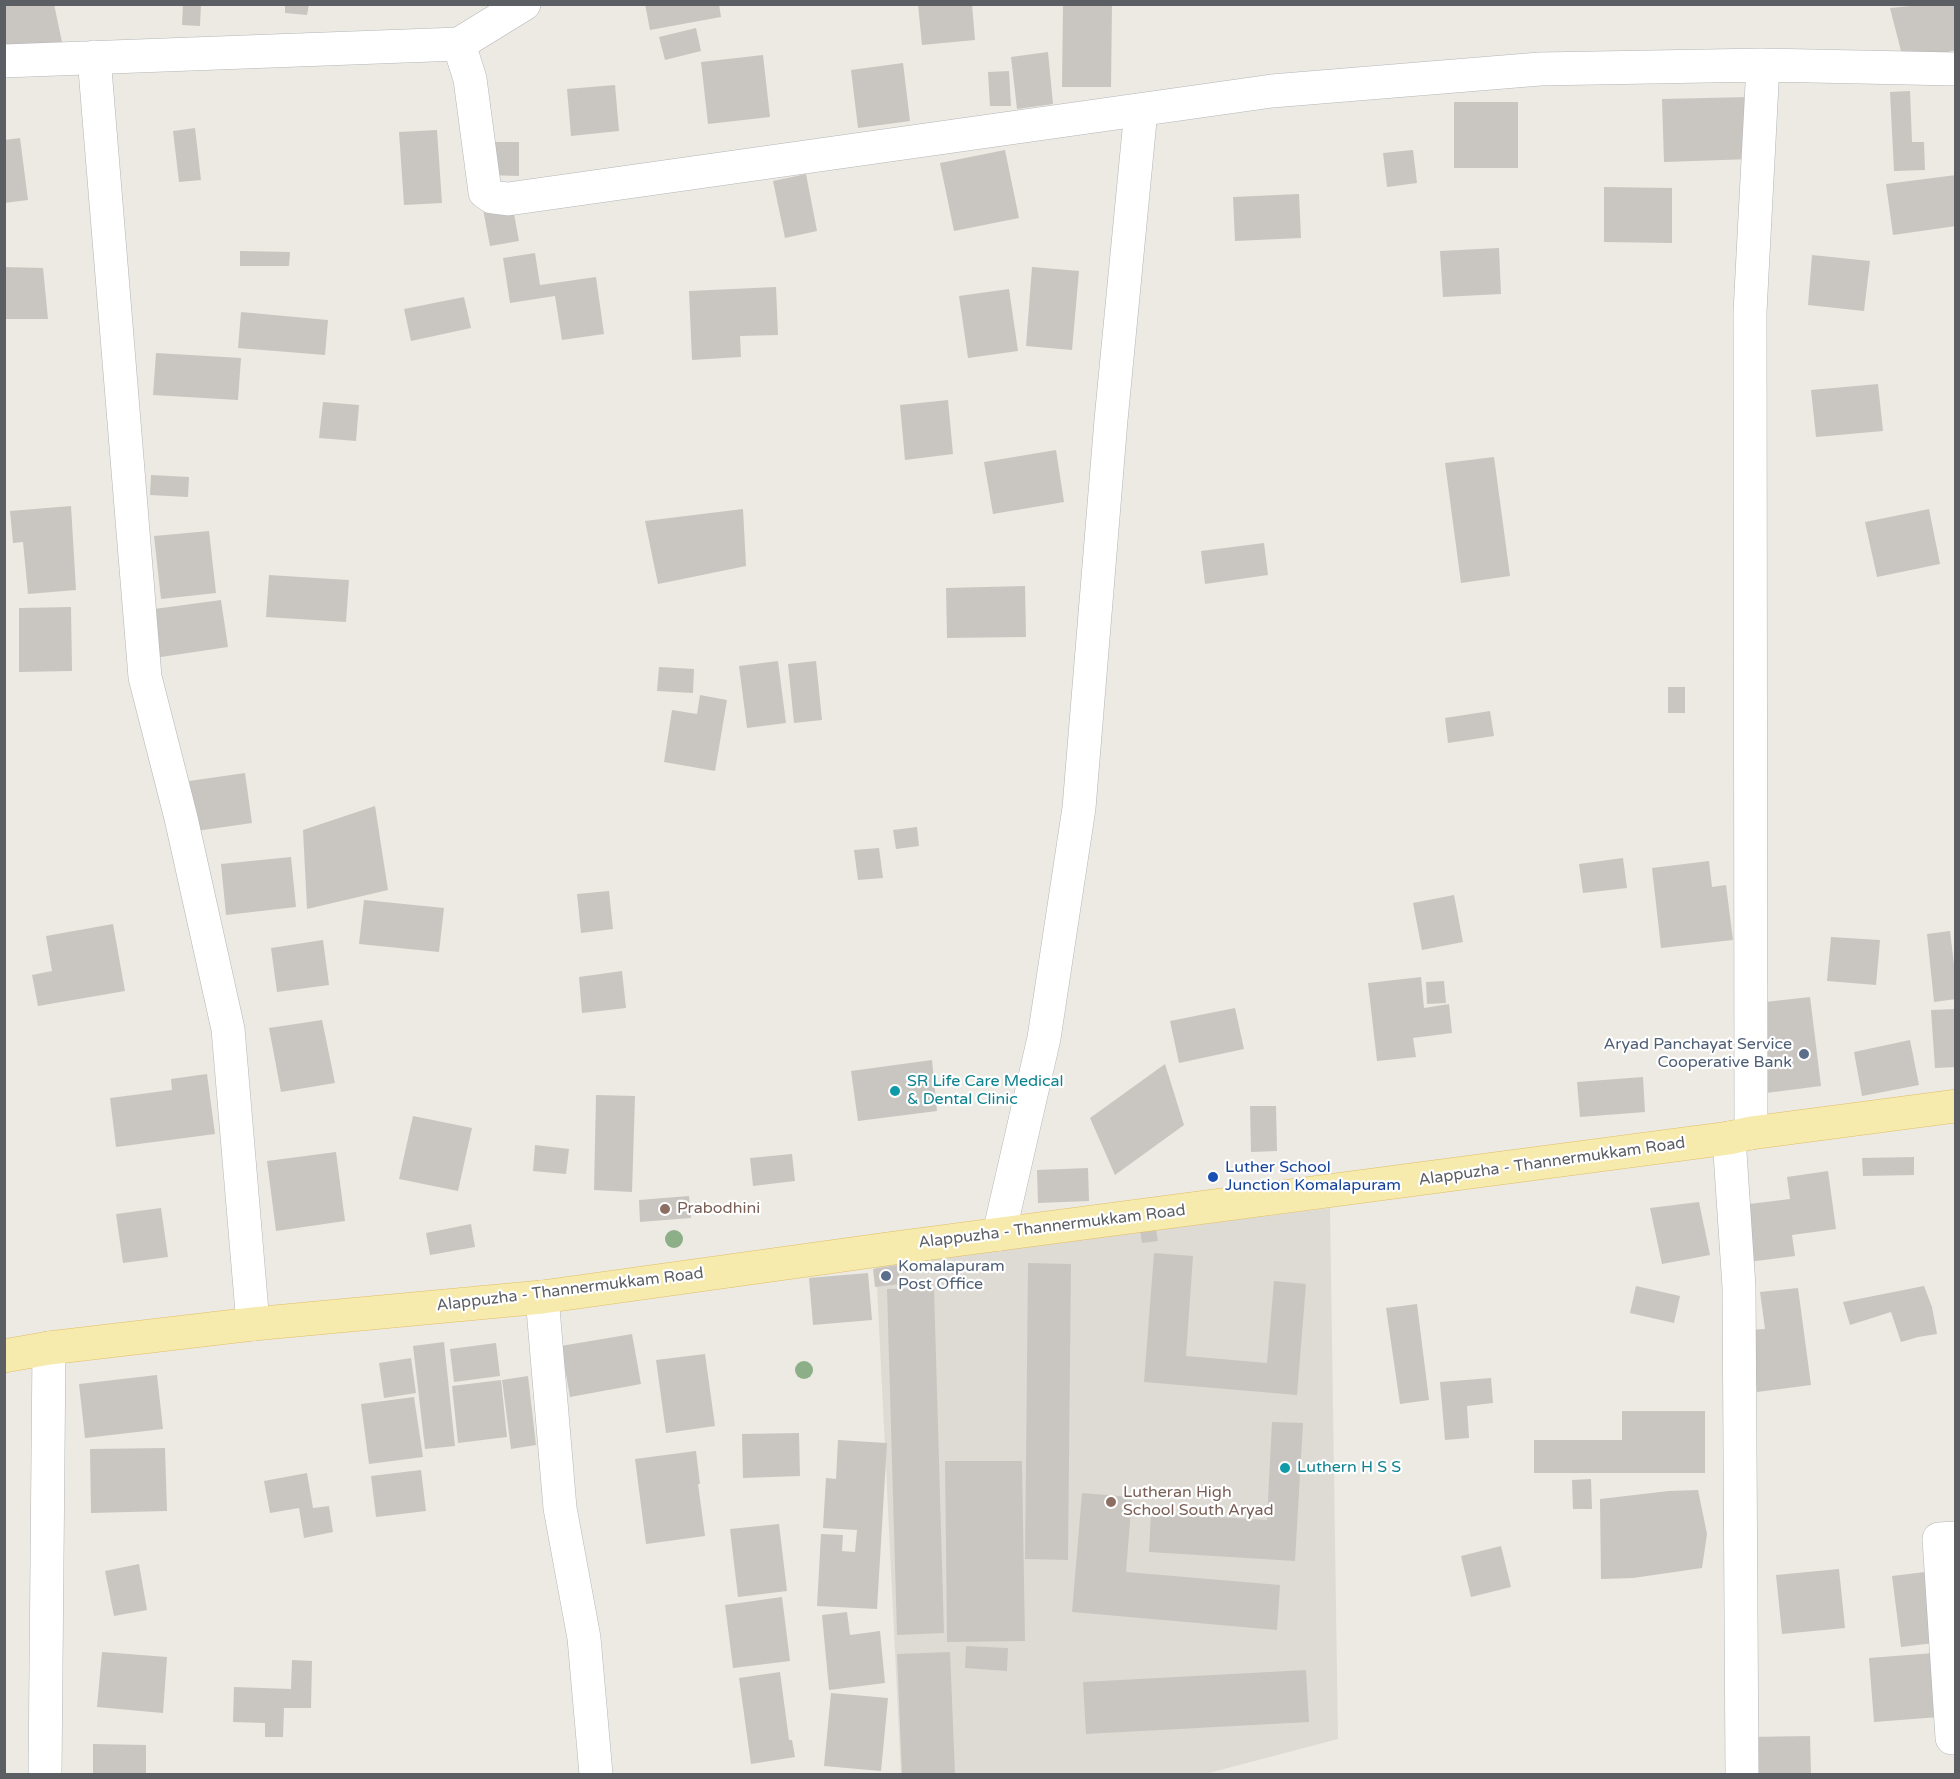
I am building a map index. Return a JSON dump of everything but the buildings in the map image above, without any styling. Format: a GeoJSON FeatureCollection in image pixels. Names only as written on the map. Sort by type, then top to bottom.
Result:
{"type":"FeatureCollection","features":[{"type":"Feature","properties":{"kind":"main road","name":"Alappuzha - Thannermukkam Road"},"geometry":{"type":"LineString","coordinates":[[4,1356],[49,1348],[253,1324],[542,1297],[1956,1106]]}},
{"type":"Feature","properties":{"kind":"street"},"geometry":{"type":"LineString","coordinates":[[4,61],[459,44],[524,4]]}},
{"type":"Feature","properties":{"kind":"street"},"geometry":{"type":"LineString","coordinates":[[459,44],[470,79],[485,192],[492,197],[508,199],[1272,91],[1539,69],[1763,65],[1956,69]]}},
{"type":"Feature","properties":{"kind":"street"},"geometry":{"type":"LineString","coordinates":[[94,57],[145,677],[181,818],[228,1029],[253,1324]]}},
{"type":"Feature","properties":{"kind":"street"},"geometry":{"type":"LineString","coordinates":[[1742,1774],[1739,1287],[1750,312],[1763,65]]}},
{"type":"Feature","properties":{"kind":"street"},"geometry":{"type":"LineString","coordinates":[[999,1234],[1044,1038],[1079,808],[1111,420],[1141,110]]}},
{"type":"Feature","properties":{"kind":"street"},"geometry":{"type":"LineString","coordinates":[[542,1297],[560,1509],[584,1638],[596,1774]]}},
{"type":"Feature","properties":{"kind":"street"},"geometry":{"type":"LineString","coordinates":[[45,1774],[49,1348]]}},
{"type":"Feature","properties":{"kind":"street"},"geometry":{"type":"LineString","coordinates":[[1952,1738],[1939,1539],[1956,1539]]}},
{"type":"Feature","properties":{"kind":"shaded area","name":"Lutheran High School South Aryad"},"geometry":{"type":"Polygon","coordinates":[[[1330,1208],[1338,1739],[1205,1774],[901,1774],[876,1265],[1330,1208]]]}},
{"type":"Feature","properties":{"kind":"place","name":"Aryad Panchayat Service Cooperative Bank"},"geometry":{"type":"Point","coordinates":[1804,1054]}},
{"type":"Feature","properties":{"kind":"place","name":"SR Life Care Medical & Dental Clinic"},"geometry":{"type":"Point","coordinates":[895,1091]}},
{"type":"Feature","properties":{"kind":"place","name":"Luther School Junction Komalapuram"},"geometry":{"type":"Point","coordinates":[1213,1177]}},
{"type":"Feature","properties":{"kind":"place","name":"Prabodhini"},"geometry":{"type":"Point","coordinates":[665,1209]}},
{"type":"Feature","properties":{"kind":"place","name":"Komalapuram Post Office"},"geometry":{"type":"Point","coordinates":[886,1276]}},
{"type":"Feature","properties":{"kind":"place","name":"Luthern H S S"},"geometry":{"type":"Point","coordinates":[1285,1468]}},
{"type":"Feature","properties":{"kind":"place","name":"Lutheran High School South Aryad"},"geometry":{"type":"Point","coordinates":[1111,1502]}}]}
